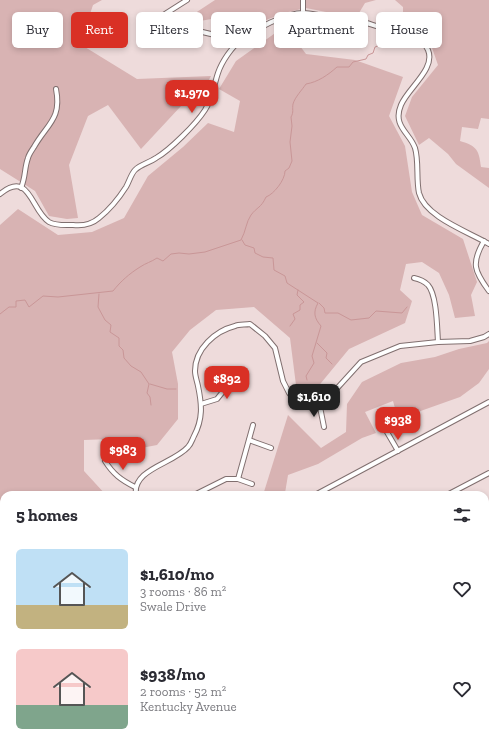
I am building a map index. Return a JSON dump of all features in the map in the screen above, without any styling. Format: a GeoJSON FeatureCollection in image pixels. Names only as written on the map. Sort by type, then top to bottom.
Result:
{"type":"FeatureCollection","features":[{"type":"Feature","properties":{"kind":"street"},"geometry":{"type":"LineString","coordinates":[[169,12],[188,0]]}},
{"type":"Feature","properties":{"kind":"street"},"geometry":{"type":"LineString","coordinates":[[303,0],[303,12]]}},
{"type":"Feature","properties":{"kind":"street"},"geometry":{"type":"LineString","coordinates":[[368,24],[412,34],[421,40],[428,49],[430,59],[427,68],[408,92],[400,105],[398,118],[405,133],[415,148],[419,194],[429,209],[449,223],[489,244]]}},
{"type":"Feature","properties":{"kind":"street"},"geometry":{"type":"LineString","coordinates":[[0,194],[12,187],[18,186],[29,194],[40,213],[50,223],[79,226],[98,219],[121,195],[133,172],[137,168],[157,158],[199,118],[212,97],[219,70],[233,48]]}},
{"type":"Feature","properties":{"kind":"street"},"geometry":{"type":"LineString","coordinates":[[21,188],[25,179],[28,157],[58,110],[56,90]]}},
{"type":"Feature","properties":{"kind":"street"},"geometry":{"type":"LineString","coordinates":[[484,241],[477,254],[476,267],[483,283],[489,291]]}},
{"type":"Feature","properties":{"kind":"street"},"geometry":{"type":"LineString","coordinates":[[414,278],[421,280],[429,286],[433,296],[438,342]]}},
{"type":"Feature","properties":{"kind":"street"},"geometry":{"type":"LineString","coordinates":[[136,491],[135,487],[141,477],[175,458],[189,446],[202,418],[195,371],[198,357],[205,344],[218,333],[235,326],[250,324],[265,336],[275,348],[283,381],[289,393],[296,401],[307,407],[320,407],[361,362],[400,346],[438,342],[470,341],[489,334]]}},
{"type":"Feature","properties":{"kind":"street"},"geometry":{"type":"LineString","coordinates":[[201,404],[217,399],[238,373]]}},
{"type":"Feature","properties":{"kind":"street"},"geometry":{"type":"LineString","coordinates":[[322,491],[489,402]]}},
{"type":"Feature","properties":{"kind":"street"},"geometry":{"type":"LineString","coordinates":[[320,407],[324,427]]}},
{"type":"Feature","properties":{"kind":"street"},"geometry":{"type":"LineString","coordinates":[[238,479],[253,425]]}},
{"type":"Feature","properties":{"kind":"street"},"geometry":{"type":"LineString","coordinates":[[384,426],[398,450]]}},
{"type":"Feature","properties":{"kind":"street"},"geometry":{"type":"LineString","coordinates":[[249,440],[271,448]]}},
{"type":"Feature","properties":{"kind":"street"},"geometry":{"type":"LineString","coordinates":[[105,461],[112,472],[123,481],[135,487]]}},
{"type":"Feature","properties":{"kind":"street"},"geometry":{"type":"LineString","coordinates":[[455,491],[489,473]]}},
{"type":"Feature","properties":{"kind":"street"},"geometry":{"type":"LineString","coordinates":[[202,491],[226,479],[238,479],[252,484]]}},
{"type":"Feature","properties":{"kind":"shaded area"},"geometry":{"type":"Polygon","coordinates":[[[0,0],[102,0],[93,5],[91,12],[71,12],[71,48],[87,48],[137,79],[211,76],[201,95],[181,106],[141,149],[108,105],[88,116],[69,165],[78,218],[67,219],[49,216],[35,191],[0,169],[0,0]]]}},
{"type":"Feature","properties":{"kind":"shaded area"},"geometry":{"type":"Polygon","coordinates":[[[215,0],[376,0],[365,3],[360,12],[326,12],[306,8],[288,12],[274,12],[274,17],[266,20],[266,12],[211,12],[211,19],[203,20],[203,12],[197,12],[215,0]]]}},
{"type":"Feature","properties":{"kind":"shaded area"},"geometry":{"type":"Polygon","coordinates":[[[395,0],[489,0],[489,119],[481,118],[478,129],[462,127],[460,141],[474,147],[478,153],[481,167],[489,168],[489,188],[456,164],[448,154],[429,138],[419,145],[405,116],[412,97],[438,65],[432,48],[442,48],[442,12],[403,12],[403,7],[395,0]]]}},
{"type":"Feature","properties":{"kind":"shaded area"},"geometry":{"type":"Polygon","coordinates":[[[274,34],[274,48],[302,48],[306,54],[355,60],[403,77],[389,116],[405,146],[412,192],[422,215],[463,239],[477,282],[471,295],[475,316],[455,318],[449,295],[439,273],[422,262],[406,264],[400,290],[412,301],[405,323],[349,349],[307,400],[296,385],[290,338],[254,307],[216,310],[190,330],[172,352],[178,384],[178,419],[157,445],[136,449],[111,439],[84,440],[84,471],[102,491],[0,491],[0,225],[18,209],[58,235],[92,232],[124,218],[148,176],[183,147],[208,123],[234,132],[240,101],[219,89],[236,61],[254,48],[266,48],[266,40],[274,34]]]}},
{"type":"Feature","properties":{"kind":"shaded area"},"geometry":{"type":"Polygon","coordinates":[[[489,341],[489,369],[479,383],[460,397],[398,419],[393,401],[365,412],[376,433],[362,438],[318,464],[288,475],[285,491],[264,491],[288,415],[321,448],[346,432],[347,404],[362,382],[401,363],[435,357],[459,349],[487,343],[489,341]]]}},
{"type":"Feature","properties":{"kind":"waterway"},"geometry":{"type":"LineString","coordinates":[[0,314],[9,307],[16,307],[16,301],[25,300],[29,307],[43,296],[58,297],[113,291],[132,272],[157,258],[163,261],[171,254],[205,252],[241,240],[251,215],[266,197],[278,186],[285,175],[285,171],[289,168],[292,161],[290,142],[292,126],[291,117],[293,112],[293,104],[297,96],[306,84],[323,78],[337,67],[349,67],[353,62],[366,59],[368,55],[373,53],[376,47]]}},
{"type":"Feature","properties":{"kind":"waterway"},"geometry":{"type":"LineString","coordinates":[[242,240],[245,245],[254,248],[255,253],[263,257],[273,258],[274,270],[285,276],[287,283],[318,303],[315,309],[315,315],[321,326],[312,356],[314,363],[306,376],[307,380]]}},
{"type":"Feature","properties":{"kind":"waterway"},"geometry":{"type":"LineString","coordinates":[[290,326],[295,319],[293,314],[300,310],[300,305],[304,302],[297,295],[298,290]]}},
{"type":"Feature","properties":{"kind":"waterway"},"geometry":{"type":"LineString","coordinates":[[99,294],[98,307],[105,320],[111,325],[110,332],[119,338],[119,346],[123,350],[124,358],[131,366],[141,372],[149,384],[147,393],[150,397],[151,405]]}},
{"type":"Feature","properties":{"kind":"waterway"},"geometry":{"type":"LineString","coordinates":[[319,303],[324,308],[325,313],[338,313],[351,320],[369,318],[376,311],[402,313],[407,307]]}},
{"type":"Feature","properties":{"kind":"waterway"},"geometry":{"type":"LineString","coordinates":[[317,343],[327,353],[326,358],[332,364]]}},
{"type":"Feature","properties":{"kind":"waterway"},"geometry":{"type":"LineString","coordinates":[[150,384],[167,389],[176,389]]}}]}
